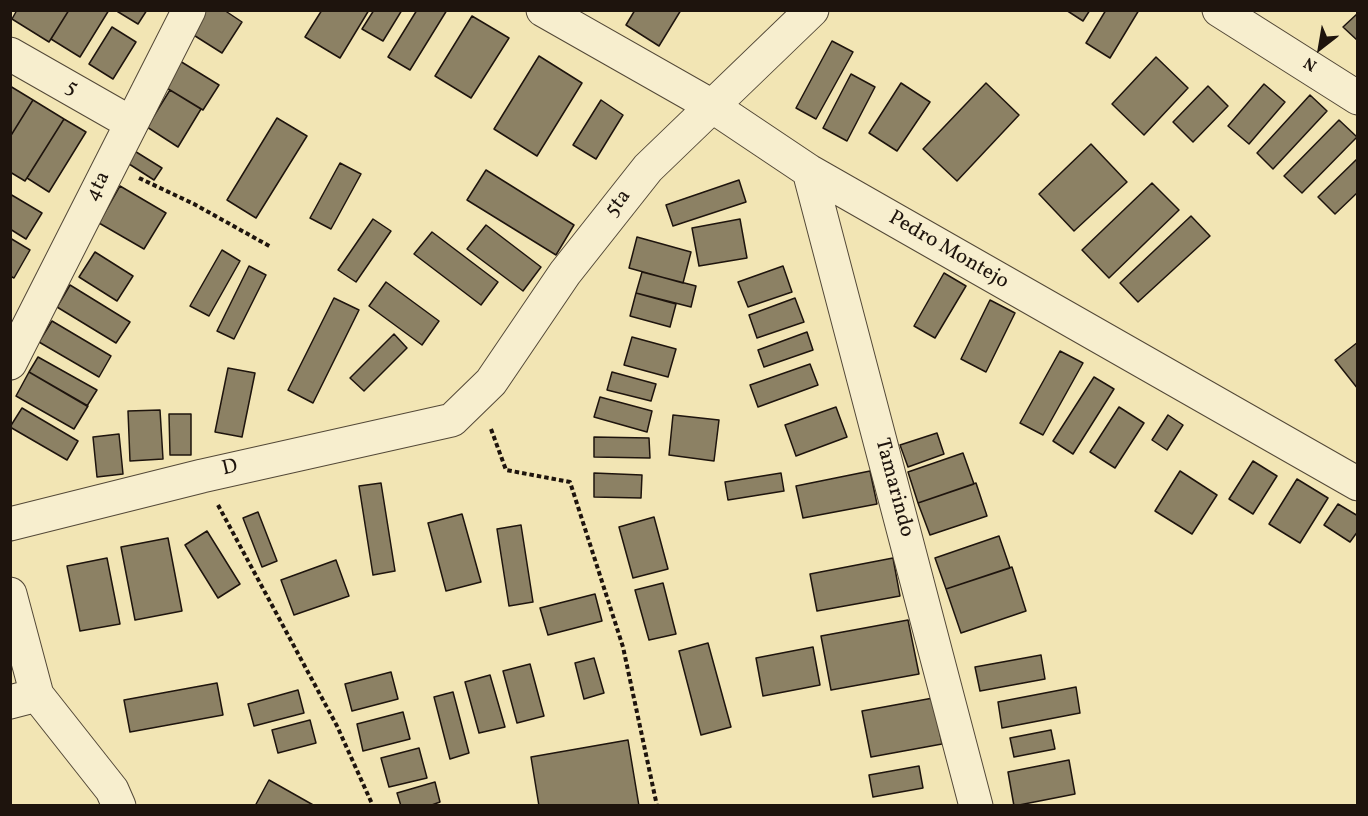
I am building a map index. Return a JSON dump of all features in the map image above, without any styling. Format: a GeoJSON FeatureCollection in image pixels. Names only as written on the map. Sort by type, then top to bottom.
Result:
{"type":"FeatureCollection","features":[{"type":"Feature","properties":{"kind":"street","name":"4ta"},"geometry":{"type":"LineString","coordinates":[[10,363],[189,10]]}},
{"type":"Feature","properties":{"kind":"street","name":"Pedro Montejo"},"geometry":{"type":"LineString","coordinates":[[543,10],[712,105],[809,171],[1358,484]]}},
{"type":"Feature","properties":{"kind":"street","name":"5ta"},"geometry":{"type":"LineString","coordinates":[[452,420],[491,382],[565,273],[648,168],[812,10]]}},
{"type":"Feature","properties":{"kind":"street"},"geometry":{"type":"LineString","coordinates":[[1219,10],[1358,98]]}},
{"type":"Feature","properties":{"kind":"street","name":"5"},"geometry":{"type":"LineString","coordinates":[[10,54],[131,123]]}},
{"type":"Feature","properties":{"kind":"street","name":"Tamarindo"},"geometry":{"type":"LineString","coordinates":[[809,171],[976,806]]}},
{"type":"Feature","properties":{"kind":"street","name":"D"},"geometry":{"type":"LineString","coordinates":[[10,524],[202,476],[452,420]]}},
{"type":"Feature","properties":{"kind":"street"},"geometry":{"type":"LineString","coordinates":[[10,594],[24,699],[112,790],[119,806]]}},
{"type":"Feature","properties":{"kind":"path"},"geometry":{"type":"LineString","coordinates":[[111,164],[194,204],[271,248]]}},
{"type":"Feature","properties":{"kind":"path"},"geometry":{"type":"LineString","coordinates":[[478,394],[506,471],[570,482],[623,647],[657,806]]}},
{"type":"Feature","properties":{"kind":"path"},"geometry":{"type":"LineString","coordinates":[[202,476],[337,726],[373,806]]}},
{"type":"Feature","properties":{"kind":"building"},"geometry":{"type":"Polygon","coordinates":[[[17,10],[69,10],[49,42],[12,19],[17,10]]]}},
{"type":"Feature","properties":{"kind":"building"},"geometry":{"type":"Polygon","coordinates":[[[69,10],[109,10],[80,57],[51,39],[69,10]]]}},
{"type":"Feature","properties":{"kind":"building"},"geometry":{"type":"Polygon","coordinates":[[[115,10],[147,10],[138,24],[115,10]]]}},
{"type":"Feature","properties":{"kind":"building"},"geometry":{"type":"Polygon","coordinates":[[[206,10],[224,10],[242,22],[222,53],[192,34],[206,10]]]}},
{"type":"Feature","properties":{"kind":"building"},"geometry":{"type":"Polygon","coordinates":[[[322,10],[369,10],[340,58],[305,37],[322,10]]]}},
{"type":"Feature","properties":{"kind":"building"},"geometry":{"type":"Polygon","coordinates":[[[374,10],[402,10],[383,41],[362,29],[374,10]]]}},
{"type":"Feature","properties":{"kind":"building"},"geometry":{"type":"Polygon","coordinates":[[[417,10],[447,10],[410,70],[388,57],[417,10]]]}},
{"type":"Feature","properties":{"kind":"building"},"geometry":{"type":"Polygon","coordinates":[[[635,10],[681,10],[659,46],[626,25],[635,10]]]}},
{"type":"Feature","properties":{"kind":"building"},"geometry":{"type":"Polygon","coordinates":[[[1066,10],[1090,10],[1083,21],[1066,10]]]}},
{"type":"Feature","properties":{"kind":"building"},"geometry":{"type":"Polygon","coordinates":[[[1106,10],[1139,10],[1110,58],[1086,43],[1106,10]]]}},
{"type":"Feature","properties":{"kind":"building"},"geometry":{"type":"Polygon","coordinates":[[[1358,13],[1358,41],[1343,27],[1358,13]]]}},
{"type":"Feature","properties":{"kind":"building"},"geometry":{"type":"Polygon","coordinates":[[[472,16],[509,38],[471,98],[435,76],[472,16]]]}},
{"type":"Feature","properties":{"kind":"building"},"geometry":{"type":"Polygon","coordinates":[[[112,27],[136,42],[113,79],[89,64],[112,27]]]}},
{"type":"Feature","properties":{"kind":"building"},"geometry":{"type":"Polygon","coordinates":[[[832,41],[853,52],[816,119],[796,108],[832,41]]]}},
{"type":"Feature","properties":{"kind":"building"},"geometry":{"type":"Polygon","coordinates":[[[539,56],[582,83],[537,156],[494,129],[539,56]]]}},
{"type":"Feature","properties":{"kind":"building"},"geometry":{"type":"Polygon","coordinates":[[[1156,57],[1188,88],[1144,135],[1112,104],[1156,57]]]}},
{"type":"Feature","properties":{"kind":"building"},"geometry":{"type":"Polygon","coordinates":[[[175,58],[219,85],[203,110],[160,84],[175,58]]]}},
{"type":"Feature","properties":{"kind":"building"},"geometry":{"type":"Polygon","coordinates":[[[851,74],[875,87],[847,141],[823,128],[851,74]]]}},
{"type":"Feature","properties":{"kind":"building"},"geometry":{"type":"Polygon","coordinates":[[[901,83],[930,102],[897,151],[869,133],[901,83]]]}},
{"type":"Feature","properties":{"kind":"building"},"geometry":{"type":"Polygon","coordinates":[[[986,83],[1019,115],[957,181],[923,149],[986,83]]]}},
{"type":"Feature","properties":{"kind":"building"},"geometry":{"type":"Polygon","coordinates":[[[1264,84],[1285,102],[1249,144],[1228,126],[1264,84]]]}},
{"type":"Feature","properties":{"kind":"building"},"geometry":{"type":"Polygon","coordinates":[[[10,86],[33,100],[10,137],[10,86]]]}},
{"type":"Feature","properties":{"kind":"building"},"geometry":{"type":"Polygon","coordinates":[[[1208,86],[1228,106],[1193,142],[1173,122],[1208,86]]]}},
{"type":"Feature","properties":{"kind":"building"},"geometry":{"type":"Polygon","coordinates":[[[170,90],[201,109],[178,147],[147,127],[170,90]]]}},
{"type":"Feature","properties":{"kind":"building"},"geometry":{"type":"Polygon","coordinates":[[[1310,95],[1327,111],[1273,169],[1257,153],[1310,95]]]}},
{"type":"Feature","properties":{"kind":"building"},"geometry":{"type":"Polygon","coordinates":[[[33,100],[64,119],[25,181],[10,172],[10,137],[33,100]]]}},
{"type":"Feature","properties":{"kind":"building"},"geometry":{"type":"Polygon","coordinates":[[[601,100],[623,115],[596,159],[573,145],[601,100]]]}},
{"type":"Feature","properties":{"kind":"building"},"geometry":{"type":"Polygon","coordinates":[[[277,118],[307,136],[256,218],[227,200],[277,118]]]}},
{"type":"Feature","properties":{"kind":"building"},"geometry":{"type":"Polygon","coordinates":[[[64,119],[86,132],[49,192],[27,178],[64,119]]]}},
{"type":"Feature","properties":{"kind":"building"},"geometry":{"type":"Polygon","coordinates":[[[1339,120],[1357,137],[1302,193],[1284,176],[1339,120]]]}},
{"type":"Feature","properties":{"kind":"building"},"geometry":{"type":"Polygon","coordinates":[[[1091,144],[1127,182],[1074,231],[1039,194],[1091,144]]]}},
{"type":"Feature","properties":{"kind":"building"},"geometry":{"type":"Polygon","coordinates":[[[133,150],[162,168],[154,180],[126,162],[133,150]]]}},
{"type":"Feature","properties":{"kind":"building"},"geometry":{"type":"Polygon","coordinates":[[[1358,158],[1358,192],[1335,214],[1318,197],[1358,158]]]}},
{"type":"Feature","properties":{"kind":"building"},"geometry":{"type":"Polygon","coordinates":[[[340,163],[361,174],[331,229],[310,218],[340,163]]]}},
{"type":"Feature","properties":{"kind":"building"},"geometry":{"type":"Polygon","coordinates":[[[486,170],[574,225],[556,255],[467,200],[486,170]]]}},
{"type":"Feature","properties":{"kind":"building"},"geometry":{"type":"Polygon","coordinates":[[[739,180],[746,202],[673,226],[666,205],[739,180]]]}},
{"type":"Feature","properties":{"kind":"building"},"geometry":{"type":"Polygon","coordinates":[[[1152,183],[1179,210],[1109,278],[1082,250],[1152,183]]]}},
{"type":"Feature","properties":{"kind":"building"},"geometry":{"type":"Polygon","coordinates":[[[120,186],[166,213],[144,249],[99,223],[120,186]]]}},
{"type":"Feature","properties":{"kind":"building"},"geometry":{"type":"Polygon","coordinates":[[[10,194],[42,213],[26,239],[10,229],[10,194]]]}},
{"type":"Feature","properties":{"kind":"building"},"geometry":{"type":"Polygon","coordinates":[[[1191,216],[1210,236],[1138,302],[1120,283],[1191,216]]]}},
{"type":"Feature","properties":{"kind":"building"},"geometry":{"type":"Polygon","coordinates":[[[373,219],[391,231],[356,282],[338,270],[373,219]]]}},
{"type":"Feature","properties":{"kind":"building"},"geometry":{"type":"Polygon","coordinates":[[[740,219],[747,258],[699,266],[692,228],[740,219]]]}},
{"type":"Feature","properties":{"kind":"building"},"geometry":{"type":"Polygon","coordinates":[[[486,225],[541,267],[523,291],[467,249],[486,225]]]}},
{"type":"Feature","properties":{"kind":"building"},"geometry":{"type":"Polygon","coordinates":[[[432,232],[498,282],[481,305],[414,254],[432,232]]]}},
{"type":"Feature","properties":{"kind":"building"},"geometry":{"type":"Polygon","coordinates":[[[637,237],[691,252],[683,283],[629,268],[637,237]]]}},
{"type":"Feature","properties":{"kind":"building"},"geometry":{"type":"Polygon","coordinates":[[[10,238],[30,250],[14,278],[10,276],[10,238]]]}},
{"type":"Feature","properties":{"kind":"building"},"geometry":{"type":"Polygon","coordinates":[[[222,250],[240,261],[209,316],[190,306],[222,250]]]}},
{"type":"Feature","properties":{"kind":"building"},"geometry":{"type":"Polygon","coordinates":[[[95,252],[133,276],[117,301],[79,277],[95,252]]]}},
{"type":"Feature","properties":{"kind":"building"},"geometry":{"type":"Polygon","coordinates":[[[249,266],[266,275],[234,339],[217,331],[249,266]]]}},
{"type":"Feature","properties":{"kind":"building"},"geometry":{"type":"Polygon","coordinates":[[[783,266],[792,292],[748,307],[738,282],[783,266]]]}},
{"type":"Feature","properties":{"kind":"building"},"geometry":{"type":"Polygon","coordinates":[[[642,272],[696,286],[691,307],[636,293],[642,272]]]}},
{"type":"Feature","properties":{"kind":"building"},"geometry":{"type":"Polygon","coordinates":[[[944,273],[966,286],[935,338],[914,326],[944,273]]]}},
{"type":"Feature","properties":{"kind":"building"},"geometry":{"type":"Polygon","coordinates":[[[386,282],[439,321],[422,345],[369,306],[386,282]]]}},
{"type":"Feature","properties":{"kind":"building"},"geometry":{"type":"Polygon","coordinates":[[[70,285],[130,322],[116,343],[57,307],[70,285]]]}},
{"type":"Feature","properties":{"kind":"building"},"geometry":{"type":"Polygon","coordinates":[[[636,293],[676,304],[670,327],[630,316],[636,293]]]}},
{"type":"Feature","properties":{"kind":"building"},"geometry":{"type":"Polygon","coordinates":[[[334,298],[359,310],[313,403],[288,390],[334,298]]]}},
{"type":"Feature","properties":{"kind":"building"},"geometry":{"type":"Polygon","coordinates":[[[795,298],[804,322],[757,338],[749,315],[795,298]]]}},
{"type":"Feature","properties":{"kind":"building"},"geometry":{"type":"Polygon","coordinates":[[[990,300],[1015,313],[986,372],[961,359],[990,300]]]}},
{"type":"Feature","properties":{"kind":"building"},"geometry":{"type":"Polygon","coordinates":[[[52,321],[111,356],[99,377],[39,342],[52,321]]]}},
{"type":"Feature","properties":{"kind":"building"},"geometry":{"type":"Polygon","coordinates":[[[807,332],[813,350],[764,367],[758,350],[807,332]]]}},
{"type":"Feature","properties":{"kind":"building"},"geometry":{"type":"Polygon","coordinates":[[[394,334],[407,348],[364,391],[350,378],[394,334]]]}},
{"type":"Feature","properties":{"kind":"building"},"geometry":{"type":"Polygon","coordinates":[[[632,337],[676,349],[668,377],[624,365],[632,337]]]}},
{"type":"Feature","properties":{"kind":"building"},"geometry":{"type":"Polygon","coordinates":[[[1358,342],[1358,389],[1335,360],[1358,342]]]}},
{"type":"Feature","properties":{"kind":"building"},"geometry":{"type":"Polygon","coordinates":[[[1060,351],[1083,363],[1043,435],[1020,423],[1060,351]]]}},
{"type":"Feature","properties":{"kind":"building"},"geometry":{"type":"Polygon","coordinates":[[[38,357],[97,390],[87,406],[29,372],[38,357]]]}},
{"type":"Feature","properties":{"kind":"building"},"geometry":{"type":"Polygon","coordinates":[[[810,364],[818,385],[758,407],[750,385],[810,364]]]}},
{"type":"Feature","properties":{"kind":"building"},"geometry":{"type":"Polygon","coordinates":[[[228,368],[255,373],[242,437],[215,432],[228,368]]]}},
{"type":"Feature","properties":{"kind":"building"},"geometry":{"type":"Polygon","coordinates":[[[29,372],[88,406],[74,429],[16,396],[29,372]]]}},
{"type":"Feature","properties":{"kind":"building"},"geometry":{"type":"Polygon","coordinates":[[[612,372],[656,384],[651,401],[607,390],[612,372]]]}},
{"type":"Feature","properties":{"kind":"building"},"geometry":{"type":"Polygon","coordinates":[[[1094,377],[1114,389],[1073,454],[1053,441],[1094,377]]]}},
{"type":"Feature","properties":{"kind":"building"},"geometry":{"type":"Polygon","coordinates":[[[600,397],[652,411],[647,432],[594,417],[600,397]]]}},
{"type":"Feature","properties":{"kind":"building"},"geometry":{"type":"Polygon","coordinates":[[[836,407],[847,437],[796,456],[785,425],[836,407]]]}},
{"type":"Feature","properties":{"kind":"building"},"geometry":{"type":"Polygon","coordinates":[[[1119,407],[1144,423],[1115,468],[1090,452],[1119,407]]]}},
{"type":"Feature","properties":{"kind":"building"},"geometry":{"type":"Polygon","coordinates":[[[22,408],[78,441],[67,460],[10,427],[22,408]]]}},
{"type":"Feature","properties":{"kind":"building"},"geometry":{"type":"Polygon","coordinates":[[[160,410],[163,459],[130,461],[128,411],[160,410]]]}},
{"type":"Feature","properties":{"kind":"building"},"geometry":{"type":"Polygon","coordinates":[[[169,414],[191,414],[191,455],[170,455],[169,414]]]}},
{"type":"Feature","properties":{"kind":"building"},"geometry":{"type":"Polygon","coordinates":[[[673,415],[719,420],[714,461],[669,455],[673,415]]]}},
{"type":"Feature","properties":{"kind":"building"},"geometry":{"type":"Polygon","coordinates":[[[1168,415],[1183,425],[1167,450],[1152,440],[1168,415]]]}},
{"type":"Feature","properties":{"kind":"building"},"geometry":{"type":"Polygon","coordinates":[[[937,433],[944,454],[908,467],[900,445],[937,433]]]}},
{"type":"Feature","properties":{"kind":"building"},"geometry":{"type":"Polygon","coordinates":[[[119,434],[123,474],[97,477],[93,437],[119,434]]]}},
{"type":"Feature","properties":{"kind":"building"},"geometry":{"type":"Polygon","coordinates":[[[594,437],[649,438],[650,458],[594,457],[594,437]]]}},
{"type":"Feature","properties":{"kind":"building"},"geometry":{"type":"Polygon","coordinates":[[[963,453],[974,484],[918,503],[908,472],[963,453]]]}},
{"type":"Feature","properties":{"kind":"building"},"geometry":{"type":"Polygon","coordinates":[[[1253,461],[1277,476],[1253,514],[1229,499],[1253,461]]]}},
{"type":"Feature","properties":{"kind":"building"},"geometry":{"type":"Polygon","coordinates":[[[870,471],[877,504],[803,518],[796,486],[870,471]]]}},
{"type":"Feature","properties":{"kind":"building"},"geometry":{"type":"Polygon","coordinates":[[[1180,471],[1217,495],[1192,534],[1155,511],[1180,471]]]}},
{"type":"Feature","properties":{"kind":"building"},"geometry":{"type":"Polygon","coordinates":[[[594,473],[642,475],[641,498],[594,497],[594,473]]]}},
{"type":"Feature","properties":{"kind":"building"},"geometry":{"type":"Polygon","coordinates":[[[781,473],[784,491],[728,500],[725,482],[781,473]]]}},
{"type":"Feature","properties":{"kind":"building"},"geometry":{"type":"Polygon","coordinates":[[[1297,479],[1328,498],[1300,543],[1269,524],[1297,479]]]}},
{"type":"Feature","properties":{"kind":"building"},"geometry":{"type":"Polygon","coordinates":[[[381,483],[395,571],[373,575],[359,486],[381,483]]]}},
{"type":"Feature","properties":{"kind":"building"},"geometry":{"type":"Polygon","coordinates":[[[976,483],[987,516],[930,535],[918,503],[976,483]]]}},
{"type":"Feature","properties":{"kind":"building"},"geometry":{"type":"Polygon","coordinates":[[[1338,504],[1358,516],[1358,531],[1350,542],[1324,525],[1338,504]]]}},
{"type":"Feature","properties":{"kind":"building"},"geometry":{"type":"Polygon","coordinates":[[[258,512],[277,561],[262,567],[243,518],[258,512]]]}},
{"type":"Feature","properties":{"kind":"building"},"geometry":{"type":"Polygon","coordinates":[[[462,514],[481,582],[446,591],[428,523],[462,514]]]}},
{"type":"Feature","properties":{"kind":"building"},"geometry":{"type":"Polygon","coordinates":[[[654,517],[668,569],[633,578],[619,527],[654,517]]]}},
{"type":"Feature","properties":{"kind":"building"},"geometry":{"type":"Polygon","coordinates":[[[521,525],[533,602],[509,606],[497,529],[521,525]]]}},
{"type":"Feature","properties":{"kind":"building"},"geometry":{"type":"Polygon","coordinates":[[[207,531],[240,584],[218,598],[185,545],[207,531]]]}},
{"type":"Feature","properties":{"kind":"building"},"geometry":{"type":"Polygon","coordinates":[[[999,536],[1010,568],[946,589],[935,558],[999,536]]]}},
{"type":"Feature","properties":{"kind":"building"},"geometry":{"type":"Polygon","coordinates":[[[168,538],[182,611],[135,620],[121,547],[168,538]]]}},
{"type":"Feature","properties":{"kind":"building"},"geometry":{"type":"Polygon","coordinates":[[[107,558],[120,624],[80,631],[67,566],[107,558]]]}},
{"type":"Feature","properties":{"kind":"building"},"geometry":{"type":"Polygon","coordinates":[[[893,558],[900,596],[817,611],[810,574],[893,558]]]}},
{"type":"Feature","properties":{"kind":"building"},"geometry":{"type":"Polygon","coordinates":[[[336,560],[349,596],[294,615],[281,580],[336,560]]]}},
{"type":"Feature","properties":{"kind":"building"},"geometry":{"type":"Polygon","coordinates":[[[1012,567],[1026,611],[961,633],[946,589],[1012,567]]]}},
{"type":"Feature","properties":{"kind":"building"},"geometry":{"type":"Polygon","coordinates":[[[663,583],[676,634],[649,640],[635,590],[663,583]]]}},
{"type":"Feature","properties":{"kind":"building"},"geometry":{"type":"Polygon","coordinates":[[[595,594],[602,621],[548,635],[540,608],[595,594]]]}},
{"type":"Feature","properties":{"kind":"building"},"geometry":{"type":"Polygon","coordinates":[[[908,620],[919,674],[831,690],[821,636],[908,620]]]}},
{"type":"Feature","properties":{"kind":"building"},"geometry":{"type":"Polygon","coordinates":[[[708,643],[731,727],[701,735],[679,651],[708,643]]]}},
{"type":"Feature","properties":{"kind":"building"},"geometry":{"type":"Polygon","coordinates":[[[813,647],[820,685],[763,696],[756,658],[813,647]]]}},
{"type":"Feature","properties":{"kind":"building"},"geometry":{"type":"Polygon","coordinates":[[[1041,655],[1045,679],[980,691],[975,667],[1041,655]]]}},
{"type":"Feature","properties":{"kind":"building"},"geometry":{"type":"Polygon","coordinates":[[[594,658],[604,693],[584,699],[575,663],[594,658]]]}},
{"type":"Feature","properties":{"kind":"building"},"geometry":{"type":"Polygon","coordinates":[[[530,664],[544,716],[517,723],[503,671],[530,664]]]}},
{"type":"Feature","properties":{"kind":"building"},"geometry":{"type":"Polygon","coordinates":[[[391,672],[398,699],[352,711],[345,684],[391,672]]]}},
{"type":"Feature","properties":{"kind":"building"},"geometry":{"type":"Polygon","coordinates":[[[490,675],[505,727],[479,733],[465,682],[490,675]]]}},
{"type":"Feature","properties":{"kind":"building"},"geometry":{"type":"Polygon","coordinates":[[[217,683],[223,715],[130,732],[124,700],[217,683]]]}},
{"type":"Feature","properties":{"kind":"building"},"geometry":{"type":"Polygon","coordinates":[[[1076,687],[1080,713],[1002,728],[998,702],[1076,687]]]}},
{"type":"Feature","properties":{"kind":"building"},"geometry":{"type":"Polygon","coordinates":[[[298,690],[304,713],[254,726],[248,704],[298,690]]]}},
{"type":"Feature","properties":{"kind":"building"},"geometry":{"type":"Polygon","coordinates":[[[453,692],[469,753],[450,759],[434,697],[453,692]]]}},
{"type":"Feature","properties":{"kind":"building"},"geometry":{"type":"Polygon","coordinates":[[[933,698],[942,744],[871,757],[862,711],[933,698]]]}},
{"type":"Feature","properties":{"kind":"building"},"geometry":{"type":"Polygon","coordinates":[[[403,712],[410,739],[363,751],[357,724],[403,712]]]}},
{"type":"Feature","properties":{"kind":"building"},"geometry":{"type":"Polygon","coordinates":[[[310,720],[316,743],[278,753],[272,730],[310,720]]]}},
{"type":"Feature","properties":{"kind":"building"},"geometry":{"type":"Polygon","coordinates":[[[1051,730],[1055,749],[1014,757],[1010,738],[1051,730]]]}},
{"type":"Feature","properties":{"kind":"building"},"geometry":{"type":"Polygon","coordinates":[[[628,740],[639,806],[539,806],[531,757],[628,740]]]}},
{"type":"Feature","properties":{"kind":"building"},"geometry":{"type":"Polygon","coordinates":[[[419,748],[427,778],[389,787],[381,758],[419,748]]]}},
{"type":"Feature","properties":{"kind":"building"},"geometry":{"type":"Polygon","coordinates":[[[1069,760],[1075,794],[1014,806],[1008,772],[1069,760]]]}},
{"type":"Feature","properties":{"kind":"building"},"geometry":{"type":"Polygon","coordinates":[[[919,766],[923,788],[873,797],[869,775],[919,766]]]}},
{"type":"Feature","properties":{"kind":"building"},"geometry":{"type":"Polygon","coordinates":[[[269,780],[315,806],[255,806],[269,780]]]}},
{"type":"Feature","properties":{"kind":"building"},"geometry":{"type":"Polygon","coordinates":[[[435,782],[440,802],[429,806],[401,806],[397,793],[435,782]]]}}]}
